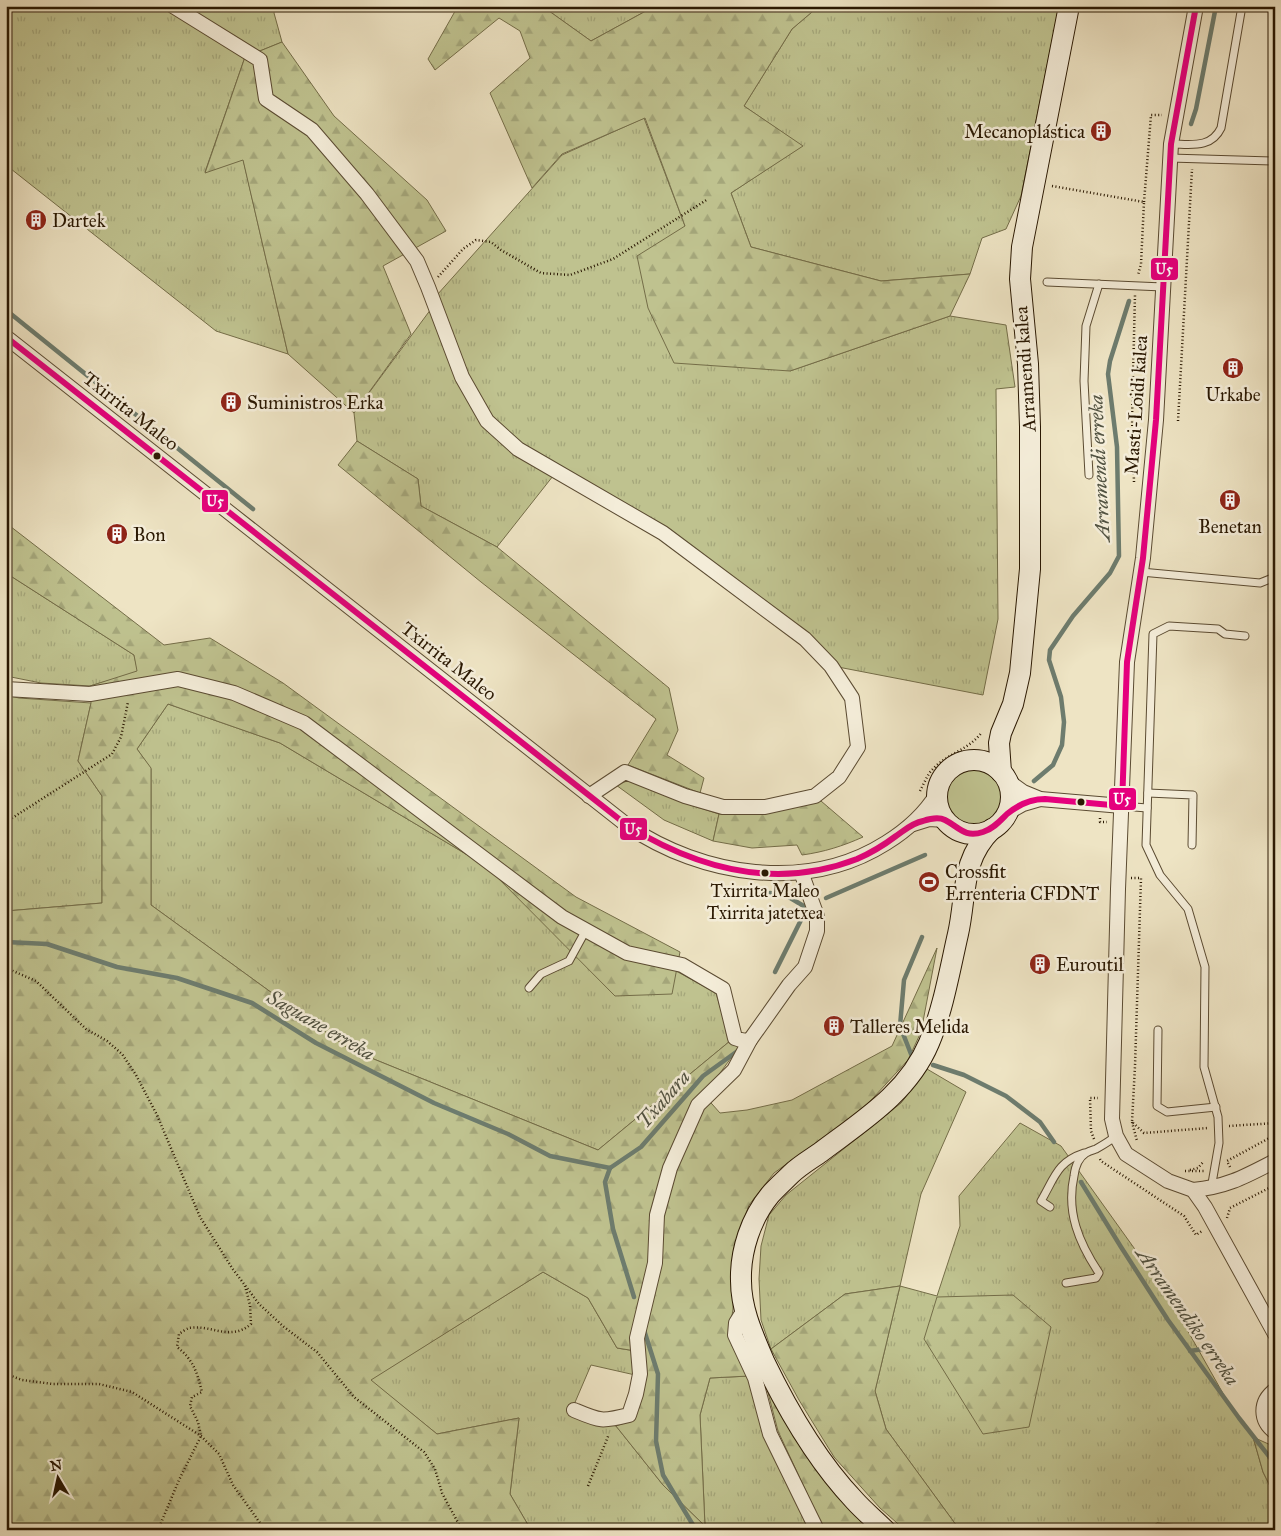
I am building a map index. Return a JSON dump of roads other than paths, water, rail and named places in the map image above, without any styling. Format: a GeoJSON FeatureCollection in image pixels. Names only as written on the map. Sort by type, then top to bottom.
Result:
{"type":"FeatureCollection","features":[{"type":"Feature","properties":{"kind":"street"},"geometry":{"type":"LineString","coordinates":[[173,6],[260,60],[266,99],[312,130],[367,194],[417,261],[462,378],[487,421],[518,449],[663,533],[805,639],[831,666],[852,698],[858,746],[839,777],[815,796],[765,807],[723,807],[685,796],[625,772],[589,796]]}},
{"type":"Feature","properties":{"kind":"street","name":"Arramendi kalea"},"geometry":{"type":"LineString","coordinates":[[993,731],[1012,704],[1020,673],[1030,570],[1030,427],[1028,364],[1020,279],[1022,247],[1069,6]]}},
{"type":"Feature","properties":{"kind":"street","name":"Masti-Loidi kalea"},"geometry":{"type":"LineString","coordinates":[[1196,6],[1171,144],[1156,420],[1141,572],[1127,662],[1112,1118],[1116,1136],[1126,1154],[1168,1181],[1193,1190],[1211,1189],[1237,1181],[1275,1161]]}},
{"type":"Feature","properties":{"kind":"street","name":"Txirrita Maleo"},"geometry":{"type":"LineString","coordinates":[[6,337],[589,796],[646,838],[685,857],[706,864],[734,870],[770,873],[801,872],[856,859],[876,849],[912,824],[927,809],[937,794]]}},
{"type":"Feature","properties":{"kind":"street"},"geometry":{"type":"LineString","coordinates":[[6,689],[90,694],[178,678],[234,693],[304,723],[562,917],[627,952],[682,965],[723,989],[735,1038],[744,1041],[750,1040]]}},
{"type":"Feature","properties":{"kind":"street"},"geometry":{"type":"LineString","coordinates":[[967,871],[965,851],[938,803],[937,794],[940,782],[946,772],[986,748],[993,731]]}},
{"type":"Feature","properties":{"kind":"street"},"geometry":{"type":"LineString","coordinates":[[885,1530],[854,1500],[814,1451],[785,1402],[754,1337],[744,1310],[741,1281],[744,1251],[752,1224],[769,1196],[793,1172],[877,1110],[897,1091],[914,1070],[928,1044],[938,1015],[958,933],[967,871],[976,848],[1007,813],[1011,797],[993,731]]}},
{"type":"Feature","properties":{"kind":"street"},"geometry":{"type":"LineString","coordinates":[[966,761],[979,760],[991,764],[1023,792],[1040,799],[1122,806]]}},
{"type":"Feature","properties":{"kind":"street"},"geometry":{"type":"LineString","coordinates":[[1007,813],[1023,804],[1040,799]]}},
{"type":"Feature","properties":{"kind":"street","name":"Txirrita Maleo"},"geometry":{"type":"LineString","coordinates":[[912,824],[929,819],[952,825]]}},
{"type":"Feature","properties":{"kind":"street"},"geometry":{"type":"LineString","coordinates":[[952,825],[970,833],[981,833],[992,829]]}},
{"type":"Feature","properties":{"kind":"street"},"geometry":{"type":"LineString","coordinates":[[574,1410],[592,1418],[606,1421],[629,1415],[640,1374],[637,1338],[656,1263],[657,1215],[670,1168],[698,1105],[734,1070],[750,1040],[789,985],[805,967],[817,931],[817,916],[801,872]]}},
{"type":"Feature","properties":{"kind":"street"},"geometry":{"type":"LineString","coordinates":[[1193,1190],[1215,1225],[1274,1331]]}},
{"type":"Feature","properties":{"kind":"street"},"geometry":{"type":"LineString","coordinates":[[744,1310],[736,1323],[735,1335],[755,1378],[770,1434],[817,1530]]}},
{"type":"Feature","properties":{"kind":"street"},"geometry":{"type":"LineString","coordinates":[[1275,1390],[1266,1400],[1263,1410],[1264,1419],[1268,1427],[1275,1432]]}},
{"type":"Feature","properties":{"kind":"lane"},"geometry":{"type":"LineString","coordinates":[[1171,144],[1207,143],[1216,138],[1221,128],[1242,6]]}},
{"type":"Feature","properties":{"kind":"lane"},"geometry":{"type":"LineString","coordinates":[[1170,158],[1275,161]]}},
{"type":"Feature","properties":{"kind":"lane"},"geometry":{"type":"LineString","coordinates":[[1047,282],[1163,287]]}},
{"type":"Feature","properties":{"kind":"lane"},"geometry":{"type":"LineString","coordinates":[[1089,475],[1084,381],[1086,326],[1099,284]]}},
{"type":"Feature","properties":{"kind":"lane"},"geometry":{"type":"LineString","coordinates":[[1141,572],[1260,583],[1275,577]]}},
{"type":"Feature","properties":{"kind":"lane"},"geometry":{"type":"LineString","coordinates":[[1211,1189],[1220,1143],[1216,1107],[1204,1068],[1205,967],[1188,909],[1160,875],[1146,845],[1153,634],[1170,626],[1218,629],[1225,634],[1245,636]]}},
{"type":"Feature","properties":{"kind":"lane"},"geometry":{"type":"LineString","coordinates":[[1148,793],[1193,795],[1192,845]]}},
{"type":"Feature","properties":{"kind":"lane"},"geometry":{"type":"LineString","coordinates":[[1122,806],[1147,808]]}},
{"type":"Feature","properties":{"kind":"lane"},"geometry":{"type":"LineString","coordinates":[[529,988],[541,974],[569,961],[586,930]]}},
{"type":"Feature","properties":{"kind":"lane"},"geometry":{"type":"LineString","coordinates":[[1158,1030],[1157,1106],[1167,1112],[1216,1107]]}},
{"type":"Feature","properties":{"kind":"lane"},"geometry":{"type":"LineString","coordinates":[[1050,1207],[1041,1201],[1061,1166],[1070,1158],[1097,1148],[1116,1136]]}},
{"type":"Feature","properties":{"kind":"lane"},"geometry":{"type":"LineString","coordinates":[[1066,1283],[1096,1278],[1099,1273],[1089,1259],[1082,1243],[1070,1206],[1076,1165],[1085,1153]]}},
{"type":"Feature","properties":{"kind":"waterway","name":"Arramendi erreka"},"geometry":{"type":"LineString","coordinates":[[1191,124],[1196,109],[1216,6]]}},
{"type":"Feature","properties":{"kind":"waterway","name":"Arramendi erreka"},"geometry":{"type":"LineString","coordinates":[[1034,781],[1053,765],[1062,745],[1064,722],[1061,697],[1049,660],[1050,650],[1073,616],[1110,573],[1119,556],[1117,447],[1108,374],[1110,361],[1129,301]]}},
{"type":"Feature","properties":{"kind":"waterway"},"geometry":{"type":"LineString","coordinates":[[6,310],[253,509]]}},
{"type":"Feature","properties":{"kind":"waterway"},"geometry":{"type":"LineString","coordinates":[[826,898],[925,855]]}},
{"type":"Feature","properties":{"kind":"waterway"},"geometry":{"type":"LineString","coordinates":[[770,893],[787,896],[807,908],[775,972]]}},
{"type":"Feature","properties":{"kind":"waterway","name":"Arramendi erreka"},"geometry":{"type":"LineString","coordinates":[[911,1054],[900,1026],[904,980],[922,937]]}},
{"type":"Feature","properties":{"kind":"waterway","name":"Saguane erreka"},"geometry":{"type":"LineString","coordinates":[[6,942],[47,944],[117,967],[177,978],[252,1003],[316,1043],[434,1103],[508,1134],[550,1156],[610,1168]]}},
{"type":"Feature","properties":{"kind":"waterway","name":"Txabara"},"geometry":{"type":"LineString","coordinates":[[610,1168],[641,1147],[703,1076],[739,1050]]}},
{"type":"Feature","properties":{"kind":"waterway","name":"Arramendi erreka"},"geometry":{"type":"LineString","coordinates":[[933,1065],[964,1075],[1006,1096],[1040,1122],[1054,1142]]}},
{"type":"Feature","properties":{"kind":"waterway"},"geometry":{"type":"LineString","coordinates":[[610,1168],[605,1182],[613,1229],[634,1297]]}},
{"type":"Feature","properties":{"kind":"waterway","name":"Arramendiko erreka"},"geometry":{"type":"LineString","coordinates":[[1081,1182],[1168,1320],[1275,1464]]}},
{"type":"Feature","properties":{"kind":"waterway"},"geometry":{"type":"LineString","coordinates":[[644,1330],[658,1374],[656,1441],[663,1475],[696,1530]]}},
{"type":"Feature","properties":{"kind":"waterway"},"geometry":{"type":"LineString","coordinates":[[1190,1351],[1203,1349]]}},
{"type":"Feature","properties":{"kind":"place","name":"Mecanoplástica"},"geometry":{"type":"Point","coordinates":[1101,131]}},
{"type":"Feature","properties":{"kind":"place","name":"Dartek"},"geometry":{"type":"Point","coordinates":[36,220]}},
{"type":"Feature","properties":{"kind":"place","name":"Urkabe"},"geometry":{"type":"Point","coordinates":[1233,368]}},
{"type":"Feature","properties":{"kind":"place","name":"Suministros Erka"},"geometry":{"type":"Point","coordinates":[231,402]}},
{"type":"Feature","properties":{"kind":"place","name":"Benetan"},"geometry":{"type":"Point","coordinates":[1230,500]}},
{"type":"Feature","properties":{"kind":"place","name":"Bon"},"geometry":{"type":"Point","coordinates":[117,534]}},
{"type":"Feature","properties":{"kind":"place","name":"Txirrita Maleo Txirrita jatetxea"},"geometry":{"type":"Point","coordinates":[765,873]}},
{"type":"Feature","properties":{"kind":"place","name":"Crossfit Errenteria CFDNT"},"geometry":{"type":"Point","coordinates":[929,882]}},
{"type":"Feature","properties":{"kind":"place","name":"Euroutil"},"geometry":{"type":"Point","coordinates":[1040,964]}},
{"type":"Feature","properties":{"kind":"place","name":"Talleres Melida"},"geometry":{"type":"Point","coordinates":[834,1026]}}]}
